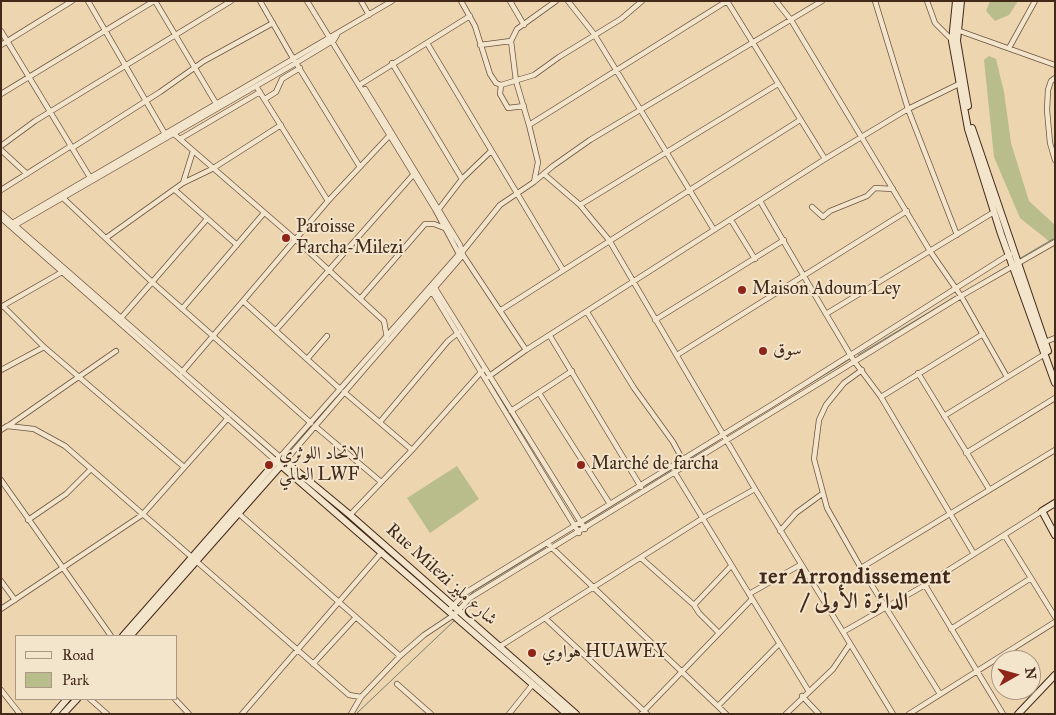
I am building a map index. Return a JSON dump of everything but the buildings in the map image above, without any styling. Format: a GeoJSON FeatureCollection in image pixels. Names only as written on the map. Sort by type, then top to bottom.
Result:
{"type":"FeatureCollection","features":[{"type":"Feature","properties":{"kind":"street"},"geometry":{"type":"LineString","coordinates":[[1,45],[72,1]]}},
{"type":"Feature","properties":{"kind":"street"},"geometry":{"type":"LineString","coordinates":[[88,1],[166,134]]}},
{"type":"Feature","properties":{"kind":"street"},"geometry":{"type":"LineString","coordinates":[[1,94],[155,1],[217,105]]}},
{"type":"Feature","properties":{"kind":"street"},"geometry":{"type":"LineString","coordinates":[[1,146],[51,112],[231,1]]}},
{"type":"Feature","properties":{"kind":"street"},"geometry":{"type":"LineString","coordinates":[[260,1],[360,167]]}},
{"type":"Feature","properties":{"kind":"street"},"geometry":{"type":"LineString","coordinates":[[309,1],[439,209],[463,253],[526,350]]}},
{"type":"Feature","properties":{"kind":"street"},"geometry":{"type":"LineString","coordinates":[[361,1],[369,15]]}},
{"type":"Feature","properties":{"kind":"street"},"geometry":{"type":"LineString","coordinates":[[12,225],[256,86],[392,1]]}},
{"type":"Feature","properties":{"kind":"street"},"geometry":{"type":"LineString","coordinates":[[461,1],[470,16],[490,74],[496,83],[501,85],[534,75],[594,34],[620,19],[642,1]]}},
{"type":"Feature","properties":{"kind":"street"},"geometry":{"type":"LineString","coordinates":[[510,1],[524,25]]}},
{"type":"Feature","properties":{"kind":"street"},"geometry":{"type":"LineString","coordinates":[[534,182],[538,162],[530,125],[516,81],[510,42],[517,29],[556,1]]}},
{"type":"Feature","properties":{"kind":"street"},"geometry":{"type":"LineString","coordinates":[[568,1],[594,34],[714,230]]}},
{"type":"Feature","properties":{"kind":"street"},"geometry":{"type":"LineString","coordinates":[[530,125],[727,1],[825,159]]}},
{"type":"Feature","properties":{"kind":"street"},"geometry":{"type":"LineString","coordinates":[[776,1],[791,20],[860,137],[983,334],[1007,377]]}},
{"type":"Feature","properties":{"kind":"street"},"geometry":{"type":"LineString","coordinates":[[342,391],[433,289],[496,209],[590,140],[642,111],[822,1]]}},
{"type":"Feature","properties":{"kind":"street"},"geometry":{"type":"LineString","coordinates":[[875,1],[908,109],[957,235]]}},
{"type":"Feature","properties":{"kind":"street"},"geometry":{"type":"LineString","coordinates":[[927,1],[935,23],[955,41]]}},
{"type":"Feature","properties":{"kind":"street"},"geometry":{"type":"LineString","coordinates":[[956,1],[955,41],[968,129],[994,212],[1045,342],[1055,383]]}},
{"type":"Feature","properties":{"kind":"street"},"geometry":{"type":"LineString","coordinates":[[955,41],[961,1]]}},
{"type":"Feature","properties":{"kind":"street"},"geometry":{"type":"LineString","coordinates":[[1009,48],[1035,1]]}},
{"type":"Feature","properties":{"kind":"street"},"geometry":{"type":"LineString","coordinates":[[361,84],[470,16]]}},
{"type":"Feature","properties":{"kind":"street"},"geometry":{"type":"LineString","coordinates":[[1,190],[72,147],[194,68],[273,23]]}},
{"type":"Feature","properties":{"kind":"street"},"geometry":{"type":"LineString","coordinates":[[957,30],[1055,65]]}},
{"type":"Feature","properties":{"kind":"street"},"geometry":{"type":"LineString","coordinates":[[1,31],[90,179]]}},
{"type":"Feature","properties":{"kind":"street"},"geometry":{"type":"LineString","coordinates":[[124,635],[313,425],[387,338],[433,289],[459,254],[447,229],[389,136],[333,38]]}},
{"type":"Feature","properties":{"kind":"street"},"geometry":{"type":"LineString","coordinates":[[480,45],[510,42]]}},
{"type":"Feature","properties":{"kind":"street"},"geometry":{"type":"LineString","coordinates":[[427,44],[490,152],[563,270]]}},
{"type":"Feature","properties":{"kind":"street"},"geometry":{"type":"LineString","coordinates":[[12,225],[166,134],[295,62]]}},
{"type":"Feature","properties":{"kind":"street"},"geometry":{"type":"LineString","coordinates":[[392,63],[462,180]]}},
{"type":"Feature","properties":{"kind":"street"},"geometry":{"type":"LineString","coordinates":[[265,100],[276,92],[282,79],[300,68]]}},
{"type":"Feature","properties":{"kind":"street"},"geometry":{"type":"LineString","coordinates":[[1055,78],[1049,84],[1047,110],[1050,144],[1055,160]]}},
{"type":"Feature","properties":{"kind":"street"},"geometry":{"type":"LineString","coordinates":[[487,377],[526,350],[860,137],[908,109],[961,83]]}},
{"type":"Feature","properties":{"kind":"street"},"geometry":{"type":"LineString","coordinates":[[961,83],[978,149],[1011,254]]}},
{"type":"Feature","properties":{"kind":"street"},"geometry":{"type":"LineString","coordinates":[[580,205],[778,84]]}},
{"type":"Feature","properties":{"kind":"street"},"geometry":{"type":"LineString","coordinates":[[501,85],[500,94],[508,108],[524,106]]}},
{"type":"Feature","properties":{"kind":"street"},"geometry":{"type":"LineString","coordinates":[[256,86],[328,202]]}},
{"type":"Feature","properties":{"kind":"street"},"geometry":{"type":"LineString","coordinates":[[180,139],[260,92]]}},
{"type":"Feature","properties":{"kind":"street"},"geometry":{"type":"LineString","coordinates":[[501,310],[690,188],[800,120]]}},
{"type":"Feature","properties":{"kind":"street"},"geometry":{"type":"LineString","coordinates":[[106,238],[183,183],[212,169],[281,125]]}},
{"type":"Feature","properties":{"kind":"street"},"geometry":{"type":"LineString","coordinates":[[174,134],[296,240],[360,299],[385,323],[387,338]]}},
{"type":"Feature","properties":{"kind":"street"},"geometry":{"type":"LineString","coordinates":[[182,372],[328,202],[389,136]]}},
{"type":"Feature","properties":{"kind":"street"},"geometry":{"type":"LineString","coordinates":[[1,150],[27,174]]}},
{"type":"Feature","properties":{"kind":"street"},"geometry":{"type":"LineString","coordinates":[[183,183],[193,151]]}},
{"type":"Feature","properties":{"kind":"street"},"geometry":{"type":"LineString","coordinates":[[439,209],[462,180],[490,152]]}},
{"type":"Feature","properties":{"kind":"street"},"geometry":{"type":"LineString","coordinates":[[544,174],[580,205],[609,240],[800,565],[893,714]]}},
{"type":"Feature","properties":{"kind":"street"},"geometry":{"type":"LineString","coordinates":[[276,330],[413,175]]}},
{"type":"Feature","properties":{"kind":"street"},"geometry":{"type":"LineString","coordinates":[[812,207],[823,217],[830,211],[867,196],[875,188],[893,189]]}},
{"type":"Feature","properties":{"kind":"street"},"geometry":{"type":"LineString","coordinates":[[175,190],[237,245]]}},
{"type":"Feature","properties":{"kind":"street"},"geometry":{"type":"LineString","coordinates":[[62,197],[182,309],[313,425],[380,481]]}},
{"type":"Feature","properties":{"kind":"street"},"geometry":{"type":"LineString","coordinates":[[760,201],[854,361],[881,396],[974,554]]}},
{"type":"Feature","properties":{"kind":"street"},"geometry":{"type":"LineString","coordinates":[[677,355],[907,211]]}},
{"type":"Feature","properties":{"kind":"street"},"geometry":{"type":"LineString","coordinates":[[182,309],[264,212]]}},
{"type":"Feature","properties":{"kind":"street"},"geometry":{"type":"LineString","coordinates":[[826,314],[994,212]]}},
{"type":"Feature","properties":{"kind":"street"},"geometry":{"type":"LineString","coordinates":[[1,213],[62,272],[228,418],[281,461]]}},
{"type":"Feature","properties":{"kind":"street"},"geometry":{"type":"LineString","coordinates":[[121,318],[207,219]]}},
{"type":"Feature","properties":{"kind":"street"},"geometry":{"type":"LineString","coordinates":[[731,220],[754,259]]}},
{"type":"Feature","properties":{"kind":"street"},"geometry":{"type":"LineString","coordinates":[[2,221],[12,225],[121,318],[281,461]]}},
{"type":"Feature","properties":{"kind":"street"},"geometry":{"type":"LineString","coordinates":[[360,299],[425,224],[434,224],[447,229]]}},
{"type":"Feature","properties":{"kind":"street"},"geometry":{"type":"LineString","coordinates":[[655,320],[784,240]]}},
{"type":"Feature","properties":{"kind":"street"},"geometry":{"type":"LineString","coordinates":[[351,714],[361,697],[400,656],[470,598],[579,533],[960,296],[1055,242]]}},
{"type":"Feature","properties":{"kind":"street"},"geometry":{"type":"LineString","coordinates":[[454,610],[465,593],[956,290],[1011,254]]}},
{"type":"Feature","properties":{"kind":"street"},"geometry":{"type":"LineString","coordinates":[[1015,264],[1055,371]]}},
{"type":"Feature","properties":{"kind":"street"},"geometry":{"type":"LineString","coordinates":[[62,272],[2,307],[44,347],[184,467]]}},
{"type":"Feature","properties":{"kind":"street"},"geometry":{"type":"LineString","coordinates":[[433,289],[458,333],[483,370]]}},
{"type":"Feature","properties":{"kind":"street"},"geometry":{"type":"LineString","coordinates":[[433,289],[579,533]]}},
{"type":"Feature","properties":{"kind":"street"},"geometry":{"type":"LineString","coordinates":[[243,301],[308,358],[342,391],[412,450]]}},
{"type":"Feature","properties":{"kind":"street"},"geometry":{"type":"LineString","coordinates":[[587,312],[634,388],[673,442],[686,466]]}},
{"type":"Feature","properties":{"kind":"street"},"geometry":{"type":"LineString","coordinates":[[380,422],[448,341],[458,333]]}},
{"type":"Feature","properties":{"kind":"street"},"geometry":{"type":"LineString","coordinates":[[881,396],[983,334]]}},
{"type":"Feature","properties":{"kind":"street"},"geometry":{"type":"LineString","coordinates":[[308,358],[327,336]]}},
{"type":"Feature","properties":{"kind":"street"},"geometry":{"type":"LineString","coordinates":[[550,336],[644,492]]}},
{"type":"Feature","properties":{"kind":"street"},"geometry":{"type":"LineString","coordinates":[[1045,342],[1055,338]]}},
{"type":"Feature","properties":{"kind":"street"},"geometry":{"type":"LineString","coordinates":[[1,370],[44,347]]}},
{"type":"Feature","properties":{"kind":"street"},"geometry":{"type":"LineString","coordinates":[[1,430],[116,352]]}},
{"type":"Feature","properties":{"kind":"street"},"geometry":{"type":"LineString","coordinates":[[944,416],[1047,353]]}},
{"type":"Feature","properties":{"kind":"street"},"geometry":{"type":"LineString","coordinates":[[350,514],[412,450],[483,370]]}},
{"type":"Feature","properties":{"kind":"street"},"geometry":{"type":"LineString","coordinates":[[862,370],[832,396],[819,420],[814,459],[822,494],[861,568],[940,694]]}},
{"type":"Feature","properties":{"kind":"street"},"geometry":{"type":"LineString","coordinates":[[511,411],[572,371]]}},
{"type":"Feature","properties":{"kind":"street"},"geometry":{"type":"LineString","coordinates":[[918,373],[989,490]]}},
{"type":"Feature","properties":{"kind":"street"},"geometry":{"type":"LineString","coordinates":[[487,377],[511,411],[585,529]]}},
{"type":"Feature","properties":{"kind":"street"},"geometry":{"type":"LineString","coordinates":[[539,393],[610,504]]}},
{"type":"Feature","properties":{"kind":"street"},"geometry":{"type":"LineString","coordinates":[[966,453],[1055,398]]}},
{"type":"Feature","properties":{"kind":"street"},"geometry":{"type":"LineString","coordinates":[[1,610],[142,514],[228,418]]}},
{"type":"Feature","properties":{"kind":"street"},"geometry":{"type":"LineString","coordinates":[[7,426],[23,426],[43,433],[65,446],[90,470],[349,695],[361,697]]}},
{"type":"Feature","properties":{"kind":"street"},"geometry":{"type":"LineString","coordinates":[[861,568],[1055,450]]}},
{"type":"Feature","properties":{"kind":"street"},"geometry":{"type":"LineString","coordinates":[[131,635],[193,559],[238,513],[281,461]]}},
{"type":"Feature","properties":{"kind":"street","name":"Rue Milezi شارع مليز"},"geometry":{"type":"LineString","coordinates":[[281,461],[350,514],[533,684],[568,714]]}},
{"type":"Feature","properties":{"kind":"street","name":"Rue Milezi شارع مليز"},"geometry":{"type":"LineString","coordinates":[[281,461],[382,552],[499,647],[576,714]]}},
{"type":"Feature","properties":{"kind":"street"},"geometry":{"type":"LineString","coordinates":[[28,520],[66,494],[90,470]]}},
{"type":"Feature","properties":{"kind":"street"},"geometry":{"type":"LineString","coordinates":[[675,473],[808,690]]}},
{"type":"Feature","properties":{"kind":"street"},"geometry":{"type":"LineString","coordinates":[[1,480],[110,635]]}},
{"type":"Feature","properties":{"kind":"street"},"geometry":{"type":"LineString","coordinates":[[499,647],[703,518],[755,489]]}},
{"type":"Feature","properties":{"kind":"street"},"geometry":{"type":"LineString","coordinates":[[780,531],[796,513],[822,494]]}},
{"type":"Feature","properties":{"kind":"street"},"geometry":{"type":"LineString","coordinates":[[843,632],[886,609],[1055,503]]}},
{"type":"Feature","properties":{"kind":"street"},"geometry":{"type":"LineString","coordinates":[[1042,511],[1055,535]]}},
{"type":"Feature","properties":{"kind":"street"},"geometry":{"type":"LineString","coordinates":[[238,513],[400,656]]}},
{"type":"Feature","properties":{"kind":"street"},"geometry":{"type":"LineString","coordinates":[[1005,536],[1055,617]]}},
{"type":"Feature","properties":{"kind":"street"},"geometry":{"type":"LineString","coordinates":[[547,543],[726,714]]}},
{"type":"Feature","properties":{"kind":"street"},"geometry":{"type":"LineString","coordinates":[[242,714],[382,552]]}},
{"type":"Feature","properties":{"kind":"street"},"geometry":{"type":"LineString","coordinates":[[641,558],[694,605],[699,613],[719,633]]}},
{"type":"Feature","properties":{"kind":"street"},"geometry":{"type":"LineString","coordinates":[[545,618],[644,713],[751,597],[800,565]]}},
{"type":"Feature","properties":{"kind":"street"},"geometry":{"type":"LineString","coordinates":[[694,605],[731,566]]}},
{"type":"Feature","properties":{"kind":"street"},"geometry":{"type":"LineString","coordinates":[[952,629],[1031,578]]}},
{"type":"Feature","properties":{"kind":"street"},"geometry":{"type":"LineString","coordinates":[[1,581],[14,600]]}},
{"type":"Feature","properties":{"kind":"street"},"geometry":{"type":"LineString","coordinates":[[925,585],[1002,711],[994,714]]}},
{"type":"Feature","properties":{"kind":"street"},"geometry":{"type":"LineString","coordinates":[[313,664],[356,617]]}},
{"type":"Feature","properties":{"kind":"street"},"geometry":{"type":"LineString","coordinates":[[909,714],[1055,622]]}},
{"type":"Feature","properties":{"kind":"street"},"geometry":{"type":"LineString","coordinates":[[718,706],[779,644]]}},
{"type":"Feature","properties":{"kind":"street"},"geometry":{"type":"LineString","coordinates":[[786,714],[808,690],[833,669],[850,644]]}},
{"type":"Feature","properties":{"kind":"street"},"geometry":{"type":"LineString","coordinates":[[1018,714],[1055,675]]}},
{"type":"Feature","properties":{"kind":"street"},"geometry":{"type":"LineString","coordinates":[[1024,714],[1055,681]]}},
{"type":"Feature","properties":{"kind":"street"},"geometry":{"type":"LineString","coordinates":[[397,684],[431,714]]}},
{"type":"Feature","properties":{"kind":"street"},"geometry":{"type":"LineString","coordinates":[[508,714],[533,684]]}},
{"type":"Feature","properties":{"kind":"street"},"geometry":{"type":"LineString","coordinates":[[1,690],[20,714]]}},
{"type":"Feature","properties":{"kind":"street"},"geometry":{"type":"LineString","coordinates":[[802,696],[820,714]]}},
{"type":"Feature","properties":{"kind":"street"},"geometry":{"type":"LineString","coordinates":[[54,714],[66,700]]}},
{"type":"Feature","properties":{"kind":"street"},"geometry":{"type":"LineString","coordinates":[[63,714],[76,700]]}},
{"type":"Feature","properties":{"kind":"street"},"geometry":{"type":"LineString","coordinates":[[91,700],[107,714]]}},
{"type":"Feature","properties":{"kind":"street"},"geometry":{"type":"LineString","coordinates":[[177,700],[189,714]]}},
{"type":"Feature","properties":{"kind":"green space"},"geometry":{"type":"Polygon","coordinates":[[[990,1],[1018,1],[1009,15],[995,21],[986,11],[990,1]]]}},
{"type":"Feature","properties":{"kind":"green space"},"geometry":{"type":"Polygon","coordinates":[[[989,56],[996,59],[1004,92],[1011,143],[1029,201],[1055,225],[1055,246],[1020,218],[994,157],[984,60],[989,56]]]}},
{"type":"Feature","properties":{"kind":"green space"},"geometry":{"type":"Polygon","coordinates":[[[457,466],[479,499],[430,533],[407,498],[457,466]]]}},
{"type":"Feature","properties":{"kind":"waterway"},"geometry":{"type":"LineString","coordinates":[[1019,259],[1053,239]]}},
{"type":"Feature","properties":{"kind":"waterway"},"geometry":{"type":"LineString","coordinates":[[962,293],[1006,267]]}},
{"type":"Feature","properties":{"kind":"waterway"},"geometry":{"type":"LineString","coordinates":[[858,355],[956,296]]}},
{"type":"Feature","properties":{"kind":"waterway"},"geometry":{"type":"LineString","coordinates":[[727,435],[850,359]]}},
{"type":"Feature","properties":{"kind":"waterway"},"geometry":{"type":"LineString","coordinates":[[686,461],[719,440]]}},
{"type":"Feature","properties":{"kind":"waterway"},"geometry":{"type":"LineString","coordinates":[[645,486],[679,465]]}},
{"type":"Feature","properties":{"kind":"waterway"},"geometry":{"type":"LineString","coordinates":[[585,523],[639,489]]}},
{"type":"Feature","properties":{"kind":"waterway"},"geometry":{"type":"LineString","coordinates":[[551,543],[574,529]]}},
{"type":"Feature","properties":{"kind":"waterway"},"geometry":{"type":"LineString","coordinates":[[467,598],[474,591],[546,547]]}},
{"type":"Feature","properties":{"kind":"waterway"},"geometry":{"type":"LineString","coordinates":[[356,714],[454,621]]}},
{"type":"Feature","properties":{"kind":"place","name":"Paroisse Farcha-Milezi"},"geometry":{"type":"Point","coordinates":[286,238]}},
{"type":"Feature","properties":{"kind":"place","name":"Maison Adoum Ley"},"geometry":{"type":"Point","coordinates":[742,290]}},
{"type":"Feature","properties":{"kind":"place","name":"سوق"},"geometry":{"type":"Point","coordinates":[763,351]}},
{"type":"Feature","properties":{"kind":"place","name":"الاتحاد اللوثري العالمي LWF"},"geometry":{"type":"Point","coordinates":[269,465]}},
{"type":"Feature","properties":{"kind":"place","name":"Marché de farcha"},"geometry":{"type":"Point","coordinates":[581,465]}},
{"type":"Feature","properties":{"kind":"place","name":"هواوي HUAWEY"},"geometry":{"type":"Point","coordinates":[532,653]}},
{"type":"Feature","properties":{"kind":"district","name":"1er Arrondissement / الدائرة الأولى"},"geometry":{"type":"Point","coordinates":[855,590]}}]}
